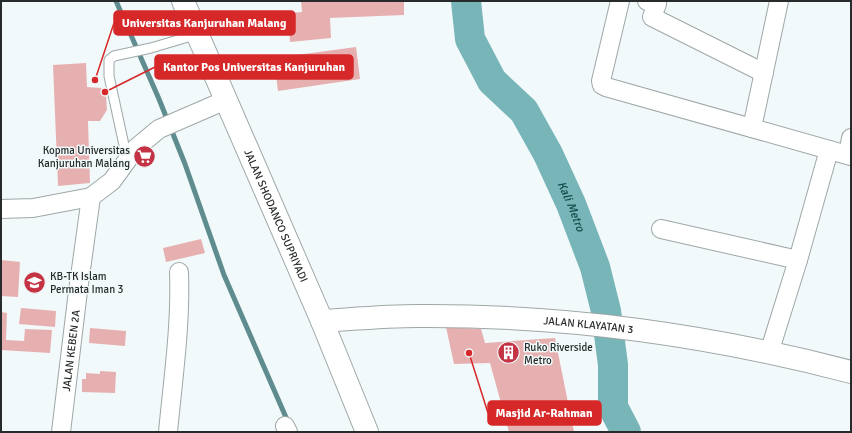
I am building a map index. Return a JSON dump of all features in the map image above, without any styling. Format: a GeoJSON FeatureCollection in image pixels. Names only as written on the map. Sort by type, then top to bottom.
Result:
{"type":"FeatureCollection","features":[{"type":"Feature","properties":{"kind":"street","name":"JALAN SHODANCO SUPRIYADI"},"geometry":{"type":"LineString","coordinates":[[183,1],[322,321],[366,432]]}},
{"type":"Feature","properties":{"kind":"street"},"geometry":{"type":"LineString","coordinates":[[620,1],[601,81],[602,85],[829,150],[850,150]]}},
{"type":"Feature","properties":{"kind":"street"},"geometry":{"type":"LineString","coordinates":[[752,128],[779,1]]}},
{"type":"Feature","properties":{"kind":"street"},"geometry":{"type":"LineString","coordinates":[[654,2],[652,17],[764,73]]}},
{"type":"Feature","properties":{"kind":"street"},"geometry":{"type":"LineString","coordinates":[[1,209],[33,208],[91,197],[112,181],[136,148],[159,129],[226,100]]}},
{"type":"Feature","properties":{"kind":"street"},"geometry":{"type":"LineString","coordinates":[[769,353],[798,260],[829,150]]}},
{"type":"Feature","properties":{"kind":"street","name":"JALAN KEBEN 2A"},"geometry":{"type":"LineString","coordinates":[[61,432],[91,197]]}},
{"type":"Feature","properties":{"kind":"street"},"geometry":{"type":"LineString","coordinates":[[661,229],[798,260]]}},
{"type":"Feature","properties":{"kind":"street"},"geometry":{"type":"LineString","coordinates":[[168,432],[179,322],[179,272]]}},
{"type":"Feature","properties":{"kind":"street","name":"JALAN KLAYATAN 3"},"geometry":{"type":"LineString","coordinates":[[322,321],[417,316],[464,316],[546,321],[642,330],[715,341],[851,372]]}},
{"type":"Feature","properties":{"kind":"lane"},"geometry":{"type":"LineString","coordinates":[[128,160],[109,76],[109,60],[114,56],[151,48],[198,34]]}},
{"type":"Feature","properties":{"kind":"building"},"geometry":{"type":"Polygon","coordinates":[[[301,1],[404,1],[404,15],[330,18],[331,38],[290,42],[288,13],[302,12],[301,1]]]}},
{"type":"Feature","properties":{"kind":"building"},"geometry":{"type":"Polygon","coordinates":[[[356,47],[360,79],[278,91],[274,58],[356,47]]]}},
{"type":"Feature","properties":{"kind":"building"},"geometry":{"type":"Polygon","coordinates":[[[86,63],[87,87],[101,88],[106,95],[107,110],[100,121],[88,121],[90,183],[58,186],[53,65],[86,63]]]}},
{"type":"Feature","properties":{"kind":"building"},"geometry":{"type":"Polygon","coordinates":[[[201,239],[205,253],[166,262],[163,248],[201,239]]]}},
{"type":"Feature","properties":{"kind":"building"},"geometry":{"type":"Polygon","coordinates":[[[1,260],[20,262],[18,297],[1,296],[1,260]]]}},
{"type":"Feature","properties":{"kind":"building"},"geometry":{"type":"Polygon","coordinates":[[[21,308],[56,311],[55,327],[19,324],[21,308]]]}},
{"type":"Feature","properties":{"kind":"building"},"geometry":{"type":"Polygon","coordinates":[[[1,312],[7,313],[6,340],[24,341],[25,329],[52,330],[50,353],[1,350],[1,312]]]}},
{"type":"Feature","properties":{"kind":"building"},"geometry":{"type":"Polygon","coordinates":[[[446,327],[481,329],[485,343],[555,338],[574,432],[509,432],[490,363],[454,364],[446,327]]]}},
{"type":"Feature","properties":{"kind":"building"},"geometry":{"type":"Polygon","coordinates":[[[90,328],[126,331],[125,346],[89,343],[90,328]]]}},
{"type":"Feature","properties":{"kind":"building"},"geometry":{"type":"Polygon","coordinates":[[[100,371],[116,372],[115,393],[82,392],[82,379],[86,379],[86,373],[100,374],[100,371]]]}},
{"type":"Feature","properties":{"kind":"waterway"},"geometry":{"type":"LineString","coordinates":[[116,1],[159,99],[185,164],[224,275],[288,422]]}},
{"type":"Feature","properties":{"kind":"waterway","name":"Kali Metro"},"geometry":{"type":"LineString","coordinates":[[466,1],[470,39],[492,81],[524,111],[548,154],[571,204],[595,267],[606,311],[613,365],[613,407],[626,432]]}},
{"type":"Feature","properties":{"kind":"place","name":"Universitas Kanjuruhan Malang"},"geometry":{"type":"Point","coordinates":[95,80]}},
{"type":"Feature","properties":{"kind":"place","name":"Kantor Pos Universitas Kanjuruhan"},"geometry":{"type":"Point","coordinates":[105,92]}},
{"type":"Feature","properties":{"kind":"place","name":"Kopma Universitas Kanjuruhan Malang"},"geometry":{"type":"Point","coordinates":[145,156]}},
{"type":"Feature","properties":{"kind":"place","name":"KB-TK Islam Permata Iman 3"},"geometry":{"type":"Point","coordinates":[35,282]}},
{"type":"Feature","properties":{"kind":"place","name":"Masjid Ar-Rahman"},"geometry":{"type":"Point","coordinates":[469,353]}},
{"type":"Feature","properties":{"kind":"place","name":"Ruko Riverside Metro"},"geometry":{"type":"Point","coordinates":[509,353]}}]}
